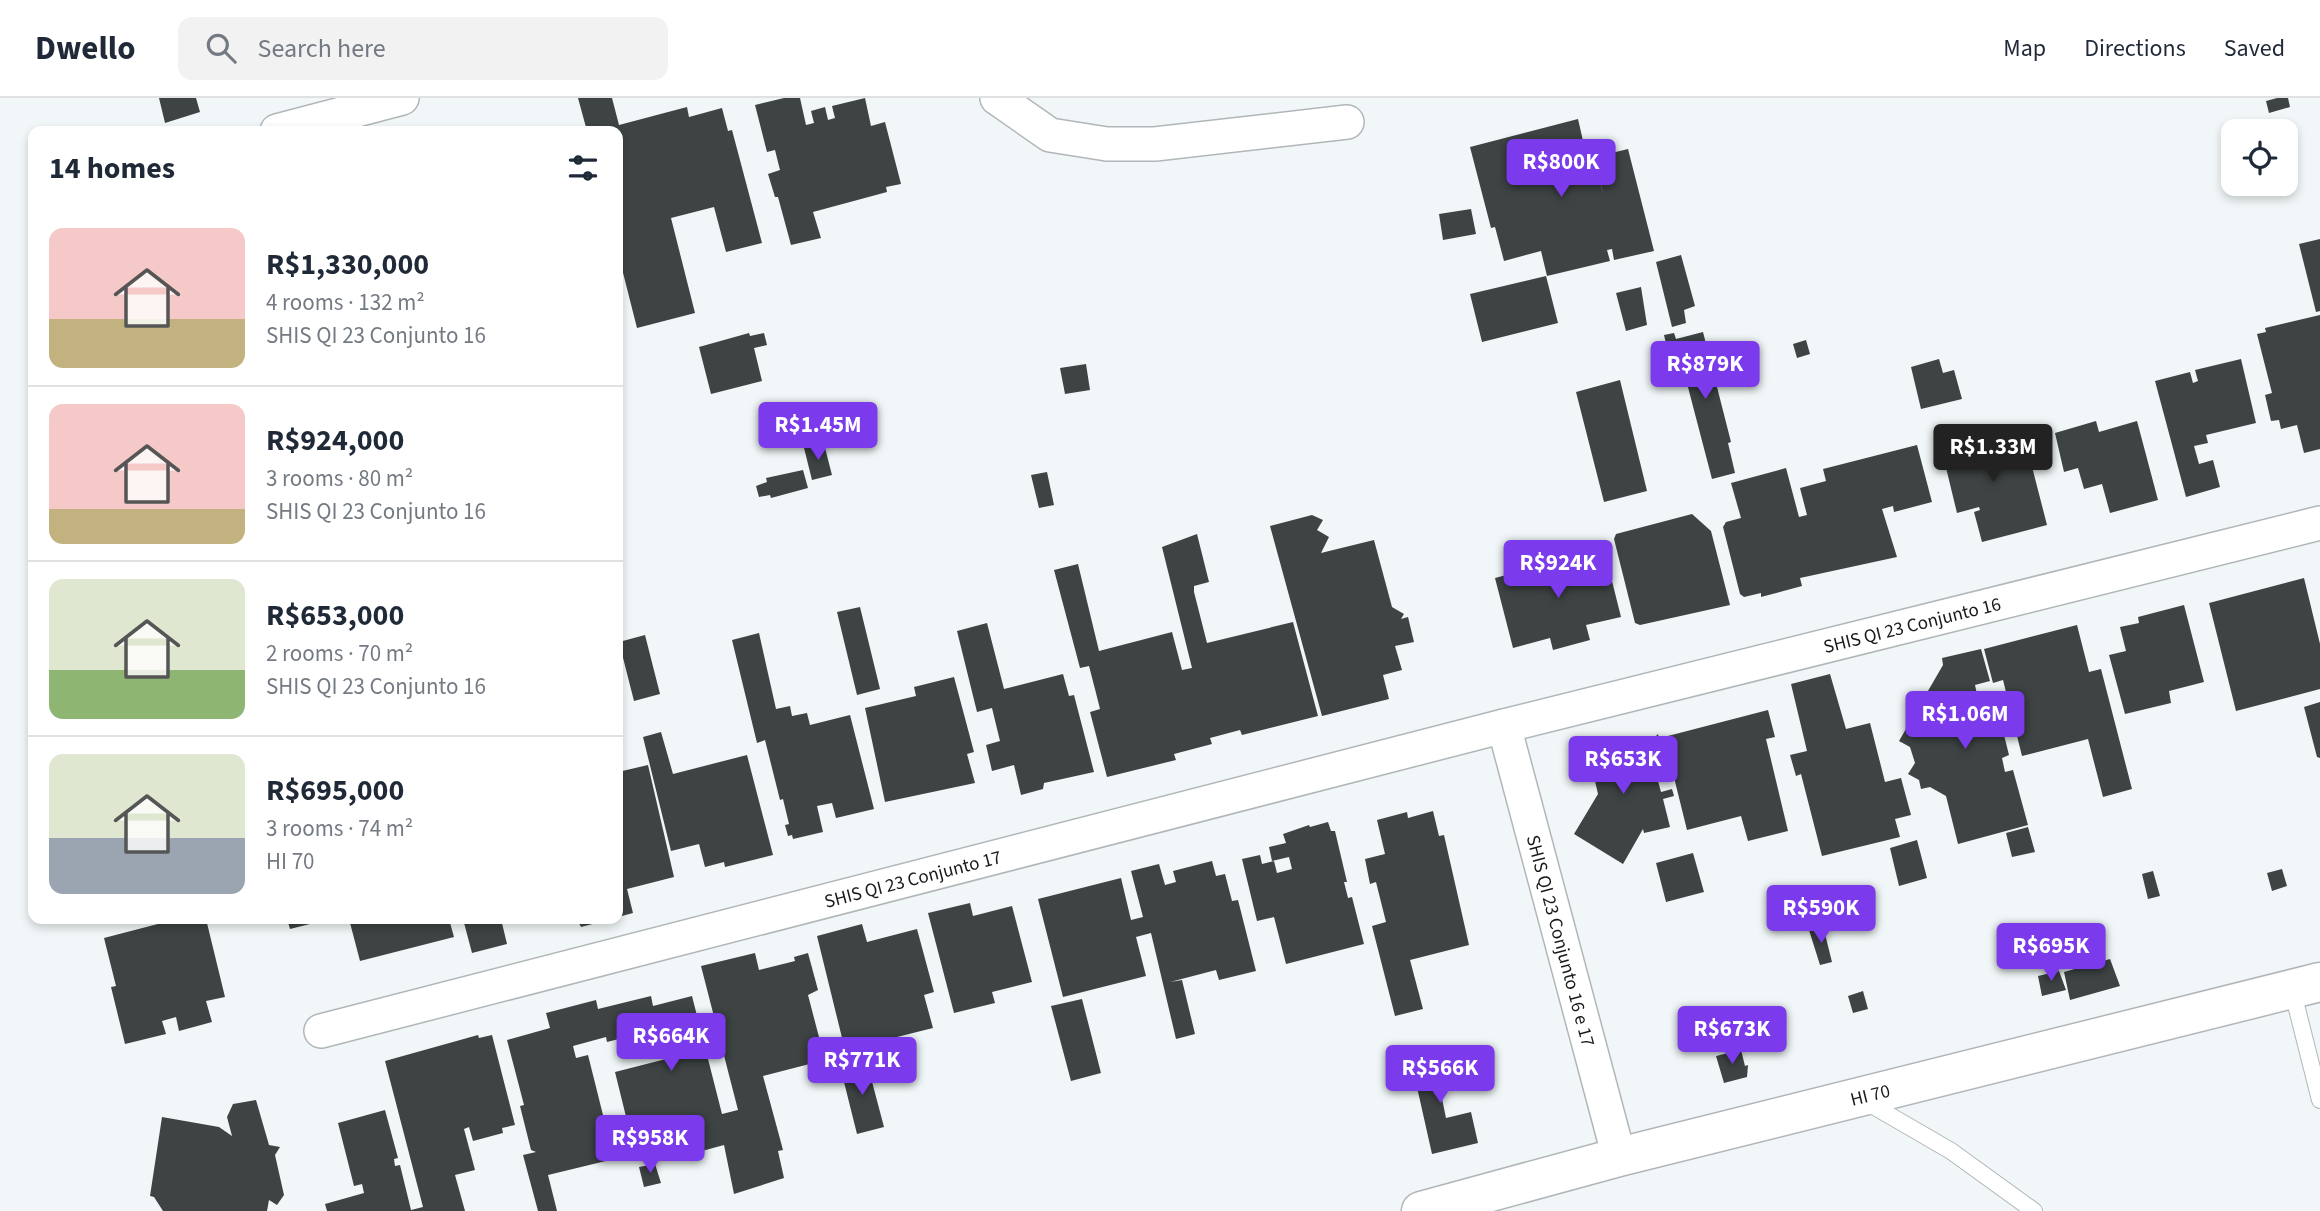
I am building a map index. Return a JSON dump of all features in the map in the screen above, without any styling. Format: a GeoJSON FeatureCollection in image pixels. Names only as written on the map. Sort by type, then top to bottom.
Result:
{"type":"FeatureCollection","features":[{"type":"Feature","properties":{"kind":"street"},"geometry":{"type":"LineString","coordinates":[[296,126],[402,98]]}},
{"type":"Feature","properties":{"kind":"street"},"geometry":{"type":"LineString","coordinates":[[997,98],[1050,135],[1107,144],[1155,144],[1347,122]]}},
{"type":"Feature","properties":{"kind":"street","name":"SHIS QI 23 Conjunto 16"},"geometry":{"type":"LineString","coordinates":[[1504,726],[2320,523]]}},
{"type":"Feature","properties":{"kind":"street","name":"SHIS QI 23 Conjunto 17"},"geometry":{"type":"LineString","coordinates":[[321,1031],[1504,726]]}},
{"type":"Feature","properties":{"kind":"street","name":"SHIS QI 23 Conjunto 16 e 17"},"geometry":{"type":"LineString","coordinates":[[1504,726],[1619,1157]]}},
{"type":"Feature","properties":{"kind":"street","name":"HI 70"},"geometry":{"type":"LineString","coordinates":[[1434,1209],[1619,1157],[2306,986]]}},
{"type":"Feature","properties":{"kind":"lane"},"geometry":{"type":"LineString","coordinates":[[2306,986],[2320,1100]]}},
{"type":"Feature","properties":{"kind":"lane"},"geometry":{"type":"LineString","coordinates":[[1858,1097],[1951,1150],[2034,1211]]}},
{"type":"Feature","properties":{"kind":"building"},"geometry":{"type":"Polygon","coordinates":[[[159,98],[196,98],[200,112],[165,123],[159,98]]]}},
{"type":"Feature","properties":{"kind":"building"},"geometry":{"type":"Polygon","coordinates":[[[578,98],[612,98],[619,125],[687,107],[689,117],[722,108],[728,131],[732,130],[762,243],[726,252],[714,207],[671,218],[695,313],[637,328],[623,273],[623,126],[586,126],[578,98]]]}},
{"type":"Feature","properties":{"kind":"building"},"geometry":{"type":"Polygon","coordinates":[[[784,98],[800,98],[806,125],[814,123],[811,111],[825,107],[828,120],[835,118],[832,106],[865,98],[871,126],[885,122],[901,184],[886,187],[887,192],[813,212],[821,238],[791,245],[778,197],[775,197],[768,174],[780,170],[775,150],[767,152],[755,105],[784,98]]]}},
{"type":"Feature","properties":{"kind":"building"},"geometry":{"type":"Polygon","coordinates":[[[2288,98],[2290,107],[2269,113],[2266,101],[2288,98]]]}},
{"type":"Feature","properties":{"kind":"building"},"geometry":{"type":"Polygon","coordinates":[[[1578,119],[1590,171],[1597,169],[1603,194],[1595,157],[1628,149],[1654,251],[1614,260],[1612,249],[1607,250],[1610,261],[1547,276],[1541,251],[1504,261],[1495,227],[1491,228],[1470,147],[1578,119]]]}},
{"type":"Feature","properties":{"kind":"building"},"geometry":{"type":"Polygon","coordinates":[[[1471,209],[1476,234],[1443,240],[1439,214],[1471,209]]]}},
{"type":"Feature","properties":{"kind":"building"},"geometry":{"type":"Polygon","coordinates":[[[2320,239],[2320,311],[2316,312],[2299,244],[2320,239]]]}},
{"type":"Feature","properties":{"kind":"building"},"geometry":{"type":"Polygon","coordinates":[[[1681,255],[1695,306],[1684,310],[1686,323],[1672,327],[1656,262],[1681,255]]]}},
{"type":"Feature","properties":{"kind":"building"},"geometry":{"type":"Polygon","coordinates":[[[1546,276],[1558,323],[1482,342],[1470,294],[1546,276]]]}},
{"type":"Feature","properties":{"kind":"building"},"geometry":{"type":"Polygon","coordinates":[[[1641,287],[1647,325],[1626,331],[1616,293],[1641,287]]]}},
{"type":"Feature","properties":{"kind":"building"},"geometry":{"type":"Polygon","coordinates":[[[2320,315],[2320,449],[2304,453],[2297,425],[2281,429],[2279,420],[2271,421],[2265,395],[2272,393],[2257,334],[2266,332],[2265,328],[2320,315]]]}},
{"type":"Feature","properties":{"kind":"building"},"geometry":{"type":"Polygon","coordinates":[[[1703,332],[1731,442],[1728,443],[1735,473],[1712,479],[1678,349],[1668,352],[1664,335],[1674,333],[1676,339],[1703,332]]]}},
{"type":"Feature","properties":{"kind":"building"},"geometry":{"type":"Polygon","coordinates":[[[749,333],[750,336],[764,333],[767,345],[754,348],[762,381],[711,394],[699,347],[749,333]]]}},
{"type":"Feature","properties":{"kind":"building"},"geometry":{"type":"Polygon","coordinates":[[[1806,340],[1810,354],[1797,358],[1793,344],[1806,340]]]}},
{"type":"Feature","properties":{"kind":"building"},"geometry":{"type":"Polygon","coordinates":[[[1939,359],[1943,373],[1954,370],[1962,399],[1921,409],[1911,367],[1939,359]]]}},
{"type":"Feature","properties":{"kind":"building"},"geometry":{"type":"Polygon","coordinates":[[[2241,359],[2256,423],[2206,435],[2208,443],[2194,446],[2199,464],[2213,460],[2220,487],[2186,497],[2155,381],[2190,372],[2193,383],[2198,381],[2195,370],[2241,359]]]}},
{"type":"Feature","properties":{"kind":"building"},"geometry":{"type":"Polygon","coordinates":[[[1086,364],[1090,390],[1065,394],[1060,368],[1086,364]]]}},
{"type":"Feature","properties":{"kind":"building"},"geometry":{"type":"Polygon","coordinates":[[[1620,380],[1647,491],[1604,502],[1576,392],[1620,380]]]}},
{"type":"Feature","properties":{"kind":"building"},"geometry":{"type":"Polygon","coordinates":[[[2096,421],[2099,432],[2137,421],[2158,500],[2110,513],[2102,484],[2084,489],[2078,468],[2064,472],[2055,433],[2096,421]]]}},
{"type":"Feature","properties":{"kind":"building"},"geometry":{"type":"Polygon","coordinates":[[[2004,427],[2012,459],[2029,455],[2047,525],[1982,542],[1974,512],[1980,510],[1979,507],[1957,513],[1940,443],[2004,427]]]}},
{"type":"Feature","properties":{"kind":"building"},"geometry":{"type":"Polygon","coordinates":[[[824,444],[832,475],[812,480],[804,448],[824,444]]]}},
{"type":"Feature","properties":{"kind":"building"},"geometry":{"type":"Polygon","coordinates":[[[1917,445],[1932,502],[1894,512],[1893,506],[1882,509],[1897,557],[1800,578],[1802,586],[1761,597],[1761,593],[1744,597],[1740,594],[1723,527],[1726,522],[1741,518],[1731,483],[1786,468],[1799,517],[1807,515],[1800,488],[1826,481],[1823,469],[1917,445]]]}},
{"type":"Feature","properties":{"kind":"building"},"geometry":{"type":"Polygon","coordinates":[[[803,470],[808,488],[771,498],[770,495],[759,497],[756,486],[767,482],[766,478],[803,470]]]}},
{"type":"Feature","properties":{"kind":"building"},"geometry":{"type":"Polygon","coordinates":[[[1047,472],[1054,505],[1039,508],[1031,475],[1047,472]]]}},
{"type":"Feature","properties":{"kind":"building"},"geometry":{"type":"Polygon","coordinates":[[[1692,514],[1711,531],[1730,605],[1640,625],[1635,623],[1614,539],[1616,534],[1692,514]]]}},
{"type":"Feature","properties":{"kind":"building"},"geometry":{"type":"Polygon","coordinates":[[[1312,515],[1323,520],[1317,530],[1329,537],[1321,553],[1374,540],[1392,607],[1404,614],[1401,619],[1408,617],[1414,642],[1395,646],[1402,670],[1383,675],[1389,699],[1322,716],[1270,526],[1312,515]]]}},
{"type":"Feature","properties":{"kind":"building"},"geometry":{"type":"Polygon","coordinates":[[[1197,534],[1209,582],[1194,586],[1194,592],[1207,643],[1293,622],[1318,716],[1242,735],[1240,730],[1210,738],[1212,744],[1174,754],[1176,760],[1107,777],[1090,712],[1100,709],[1096,693],[1089,666],[1080,668],[1054,570],[1078,564],[1099,651],[1172,632],[1182,670],[1192,668],[1162,547],[1197,534]]]}},
{"type":"Feature","properties":{"kind":"building"},"geometry":{"type":"Polygon","coordinates":[[[1604,549],[1621,617],[1586,625],[1590,640],[1553,650],[1550,638],[1513,648],[1495,578],[1604,549]]]}},
{"type":"Feature","properties":{"kind":"building"},"geometry":{"type":"Polygon","coordinates":[[[2304,578],[2320,644],[2320,689],[2236,711],[2209,603],[2304,578]]]}},
{"type":"Feature","properties":{"kind":"building"},"geometry":{"type":"Polygon","coordinates":[[[2184,605],[2204,682],[2169,691],[2171,703],[2125,714],[2109,655],[2126,651],[2120,627],[2139,623],[2138,617],[2184,605]]]}},
{"type":"Feature","properties":{"kind":"building"},"geometry":{"type":"Polygon","coordinates":[[[860,607],[880,689],[857,695],[837,612],[860,607]]]}},
{"type":"Feature","properties":{"kind":"building"},"geometry":{"type":"Polygon","coordinates":[[[987,623],[1004,689],[1063,674],[1069,696],[1074,695],[1094,772],[1044,783],[1043,789],[1021,795],[1014,765],[992,771],[986,745],[1000,741],[992,708],[977,712],[957,631],[987,623]]]}},
{"type":"Feature","properties":{"kind":"building"},"geometry":{"type":"Polygon","coordinates":[[[2077,625],[2089,672],[2101,669],[2132,789],[2103,797],[2088,739],[2022,756],[2003,680],[1993,683],[1984,649],[2077,625]]]}},
{"type":"Feature","properties":{"kind":"building"},"geometry":{"type":"Polygon","coordinates":[[[759,633],[776,709],[790,706],[792,716],[807,713],[810,725],[850,715],[874,809],[836,818],[832,803],[817,806],[823,832],[793,839],[792,835],[788,836],[785,825],[789,824],[783,799],[780,800],[765,740],[757,743],[732,640],[759,633]]]}},
{"type":"Feature","properties":{"kind":"building"},"geometry":{"type":"Polygon","coordinates":[[[645,635],[660,694],[634,701],[623,658],[623,641],[645,635]]]}},
{"type":"Feature","properties":{"kind":"building"},"geometry":{"type":"Polygon","coordinates":[[[1981,649],[1990,681],[1975,685],[1978,699],[1994,695],[2009,755],[2002,758],[2005,772],[2013,770],[2028,825],[1958,844],[1946,796],[1930,787],[1921,789],[1919,780],[1908,774],[1915,763],[1910,747],[1899,741],[1943,665],[1942,658],[1981,649]]]}},
{"type":"Feature","properties":{"kind":"building"},"geometry":{"type":"Polygon","coordinates":[[[1830,674],[1846,729],[1870,723],[1885,782],[1901,778],[1911,815],[1895,819],[1900,837],[1822,856],[1801,774],[1796,776],[1790,755],[1807,751],[1791,684],[1830,674]]]}},
{"type":"Feature","properties":{"kind":"building"},"geometry":{"type":"Polygon","coordinates":[[[954,677],[974,752],[967,754],[975,783],[885,802],[865,708],[916,696],[914,687],[954,677]]]}},
{"type":"Feature","properties":{"kind":"building"},"geometry":{"type":"Polygon","coordinates":[[[2320,702],[2320,758],[2317,757],[2304,707],[2320,702]]]}},
{"type":"Feature","properties":{"kind":"building"},"geometry":{"type":"Polygon","coordinates":[[[1768,710],[1775,737],[1766,739],[1788,831],[1748,841],[1741,816],[1687,830],[1664,737],[1768,710]]]}},
{"type":"Feature","properties":{"kind":"building"},"geometry":{"type":"Polygon","coordinates":[[[661,732],[673,774],[747,755],[773,855],[725,867],[724,862],[705,867],[699,844],[671,851],[643,737],[661,732]]]}},
{"type":"Feature","properties":{"kind":"building"},"geometry":{"type":"Polygon","coordinates":[[[1658,734],[1663,756],[1652,759],[1661,792],[1672,789],[1674,796],[1663,799],[1670,827],[1644,833],[1643,829],[1623,864],[1574,834],[1598,794],[1595,781],[1584,772],[1582,759],[1586,750],[1594,744],[1605,743],[1607,747],[1647,737],[1649,743],[1658,734]]]}},
{"type":"Feature","properties":{"kind":"building"},"geometry":{"type":"Polygon","coordinates":[[[648,765],[674,877],[627,889],[633,913],[623,916],[623,771],[648,765]]]}},
{"type":"Feature","properties":{"kind":"building"},"geometry":{"type":"Polygon","coordinates":[[[1433,811],[1439,836],[1444,835],[1469,945],[1410,960],[1423,1009],[1395,1016],[1372,926],[1386,922],[1376,882],[1370,884],[1365,859],[1385,854],[1377,820],[1407,812],[1408,818],[1433,811]]]}},
{"type":"Feature","properties":{"kind":"building"},"geometry":{"type":"Polygon","coordinates":[[[1328,822],[1331,831],[1335,831],[1348,898],[1352,897],[1364,944],[1286,964],[1274,917],[1257,921],[1242,859],[1260,855],[1262,864],[1274,861],[1277,873],[1292,869],[1289,857],[1272,861],[1269,847],[1286,843],[1283,834],[1328,822]]]}},
{"type":"Feature","properties":{"kind":"building"},"geometry":{"type":"Polygon","coordinates":[[[2028,827],[2035,852],[2012,857],[2006,833],[2028,827]]]}},
{"type":"Feature","properties":{"kind":"building"},"geometry":{"type":"Polygon","coordinates":[[[1917,840],[1927,878],[1899,886],[1890,848],[1917,840]]]}},
{"type":"Feature","properties":{"kind":"building"},"geometry":{"type":"Polygon","coordinates":[[[1693,853],[1704,892],[1666,902],[1656,863],[1693,853]]]}},
{"type":"Feature","properties":{"kind":"building"},"geometry":{"type":"Polygon","coordinates":[[[1212,861],[1216,876],[1225,874],[1232,901],[1238,900],[1256,971],[1219,980],[1216,970],[1170,982],[1182,980],[1195,1034],[1176,1039],[1151,933],[1136,937],[1146,976],[1063,997],[1038,899],[1121,878],[1131,920],[1143,917],[1131,871],[1159,864],[1165,885],[1176,882],[1173,871],[1212,861]]]}},
{"type":"Feature","properties":{"kind":"building"},"geometry":{"type":"Polygon","coordinates":[[[2282,869],[2287,886],[2272,891],[2267,873],[2282,869]]]}},
{"type":"Feature","properties":{"kind":"building"},"geometry":{"type":"Polygon","coordinates":[[[2153,871],[2160,896],[2148,899],[2142,874],[2153,871]]]}},
{"type":"Feature","properties":{"kind":"building"},"geometry":{"type":"Polygon","coordinates":[[[970,903],[973,916],[1012,906],[1032,982],[992,992],[995,1003],[954,1013],[928,913],[970,903]]]}},
{"type":"Feature","properties":{"kind":"building"},"geometry":{"type":"Polygon","coordinates":[[[158,924],[207,924],[225,997],[206,1001],[212,1022],[179,1031],[176,1017],[162,1021],[166,1034],[125,1044],[111,987],[116,986],[104,938],[158,924]]]}},
{"type":"Feature","properties":{"kind":"building"},"geometry":{"type":"Polygon","coordinates":[[[288,924],[310,924],[290,929],[288,924]]]}},
{"type":"Feature","properties":{"kind":"building"},"geometry":{"type":"Polygon","coordinates":[[[350,924],[450,924],[454,937],[360,961],[350,924]]]}},
{"type":"Feature","properties":{"kind":"building"},"geometry":{"type":"Polygon","coordinates":[[[464,924],[502,924],[507,944],[472,953],[464,924]]]}},
{"type":"Feature","properties":{"kind":"building"},"geometry":{"type":"Polygon","coordinates":[[[862,924],[867,942],[917,929],[934,992],[924,995],[933,1028],[845,1050],[817,936],[862,924]]]}},
{"type":"Feature","properties":{"kind":"building"},"geometry":{"type":"Polygon","coordinates":[[[1823,926],[1832,962],[1820,965],[1809,930],[1823,926]]]}},
{"type":"Feature","properties":{"kind":"building"},"geometry":{"type":"Polygon","coordinates":[[[755,953],[759,970],[795,961],[794,957],[808,953],[818,990],[808,995],[825,1060],[763,1076],[783,1150],[778,1151],[784,1178],[734,1194],[724,1145],[691,1154],[684,1127],[632,1141],[615,1072],[666,1059],[658,1029],[607,1042],[606,1037],[573,1046],[576,1058],[588,1055],[614,1159],[548,1175],[557,1211],[538,1211],[523,1155],[536,1152],[531,1150],[520,1106],[524,1105],[507,1040],[550,1028],[546,1013],[596,1000],[598,1009],[651,996],[653,1006],[692,996],[722,1114],[738,1110],[701,966],[755,953]]]}},
{"type":"Feature","properties":{"kind":"building"},"geometry":{"type":"Polygon","coordinates":[[[2110,959],[2120,986],[2070,1000],[2064,972],[2110,959]]]}},
{"type":"Feature","properties":{"kind":"building"},"geometry":{"type":"Polygon","coordinates":[[[2059,971],[2066,990],[2042,996],[2038,976],[2059,971]]]}},
{"type":"Feature","properties":{"kind":"building"},"geometry":{"type":"Polygon","coordinates":[[[1863,991],[1868,1009],[1853,1013],[1848,996],[1863,991]]]}},
{"type":"Feature","properties":{"kind":"building"},"geometry":{"type":"Polygon","coordinates":[[[1082,999],[1101,1073],[1071,1081],[1051,1006],[1082,999]]]}},
{"type":"Feature","properties":{"kind":"building"},"geometry":{"type":"Polygon","coordinates":[[[478,1035],[479,1038],[492,1035],[515,1125],[502,1128],[503,1133],[473,1141],[469,1127],[464,1129],[475,1170],[455,1175],[465,1211],[327,1211],[325,1204],[364,1193],[362,1184],[354,1186],[338,1123],[385,1110],[398,1158],[394,1159],[395,1166],[400,1165],[411,1210],[423,1207],[385,1061],[478,1035]]]}},
{"type":"Feature","properties":{"kind":"building"},"geometry":{"type":"Polygon","coordinates":[[[1443,1048],[1450,1081],[1439,1084],[1446,1118],[1471,1112],[1478,1143],[1432,1154],[1410,1056],[1443,1048]]]}},
{"type":"Feature","properties":{"kind":"building"},"geometry":{"type":"Polygon","coordinates":[[[1741,1050],[1745,1066],[1748,1065],[1747,1077],[1724,1083],[1716,1056],[1741,1050]]]}},
{"type":"Feature","properties":{"kind":"building"},"geometry":{"type":"Polygon","coordinates":[[[866,1059],[884,1127],[857,1134],[840,1066],[866,1059]]]}},
{"type":"Feature","properties":{"kind":"building"},"geometry":{"type":"Polygon","coordinates":[[[256,1100],[269,1145],[280,1147],[275,1155],[284,1195],[277,1205],[269,1200],[267,1211],[163,1211],[154,1197],[150,1196],[162,1117],[219,1127],[232,1136],[227,1117],[233,1104],[256,1100]]]}},
{"type":"Feature","properties":{"kind":"building"},"geometry":{"type":"Polygon","coordinates":[[[655,1164],[661,1183],[644,1187],[639,1167],[655,1164]]]}}]}
